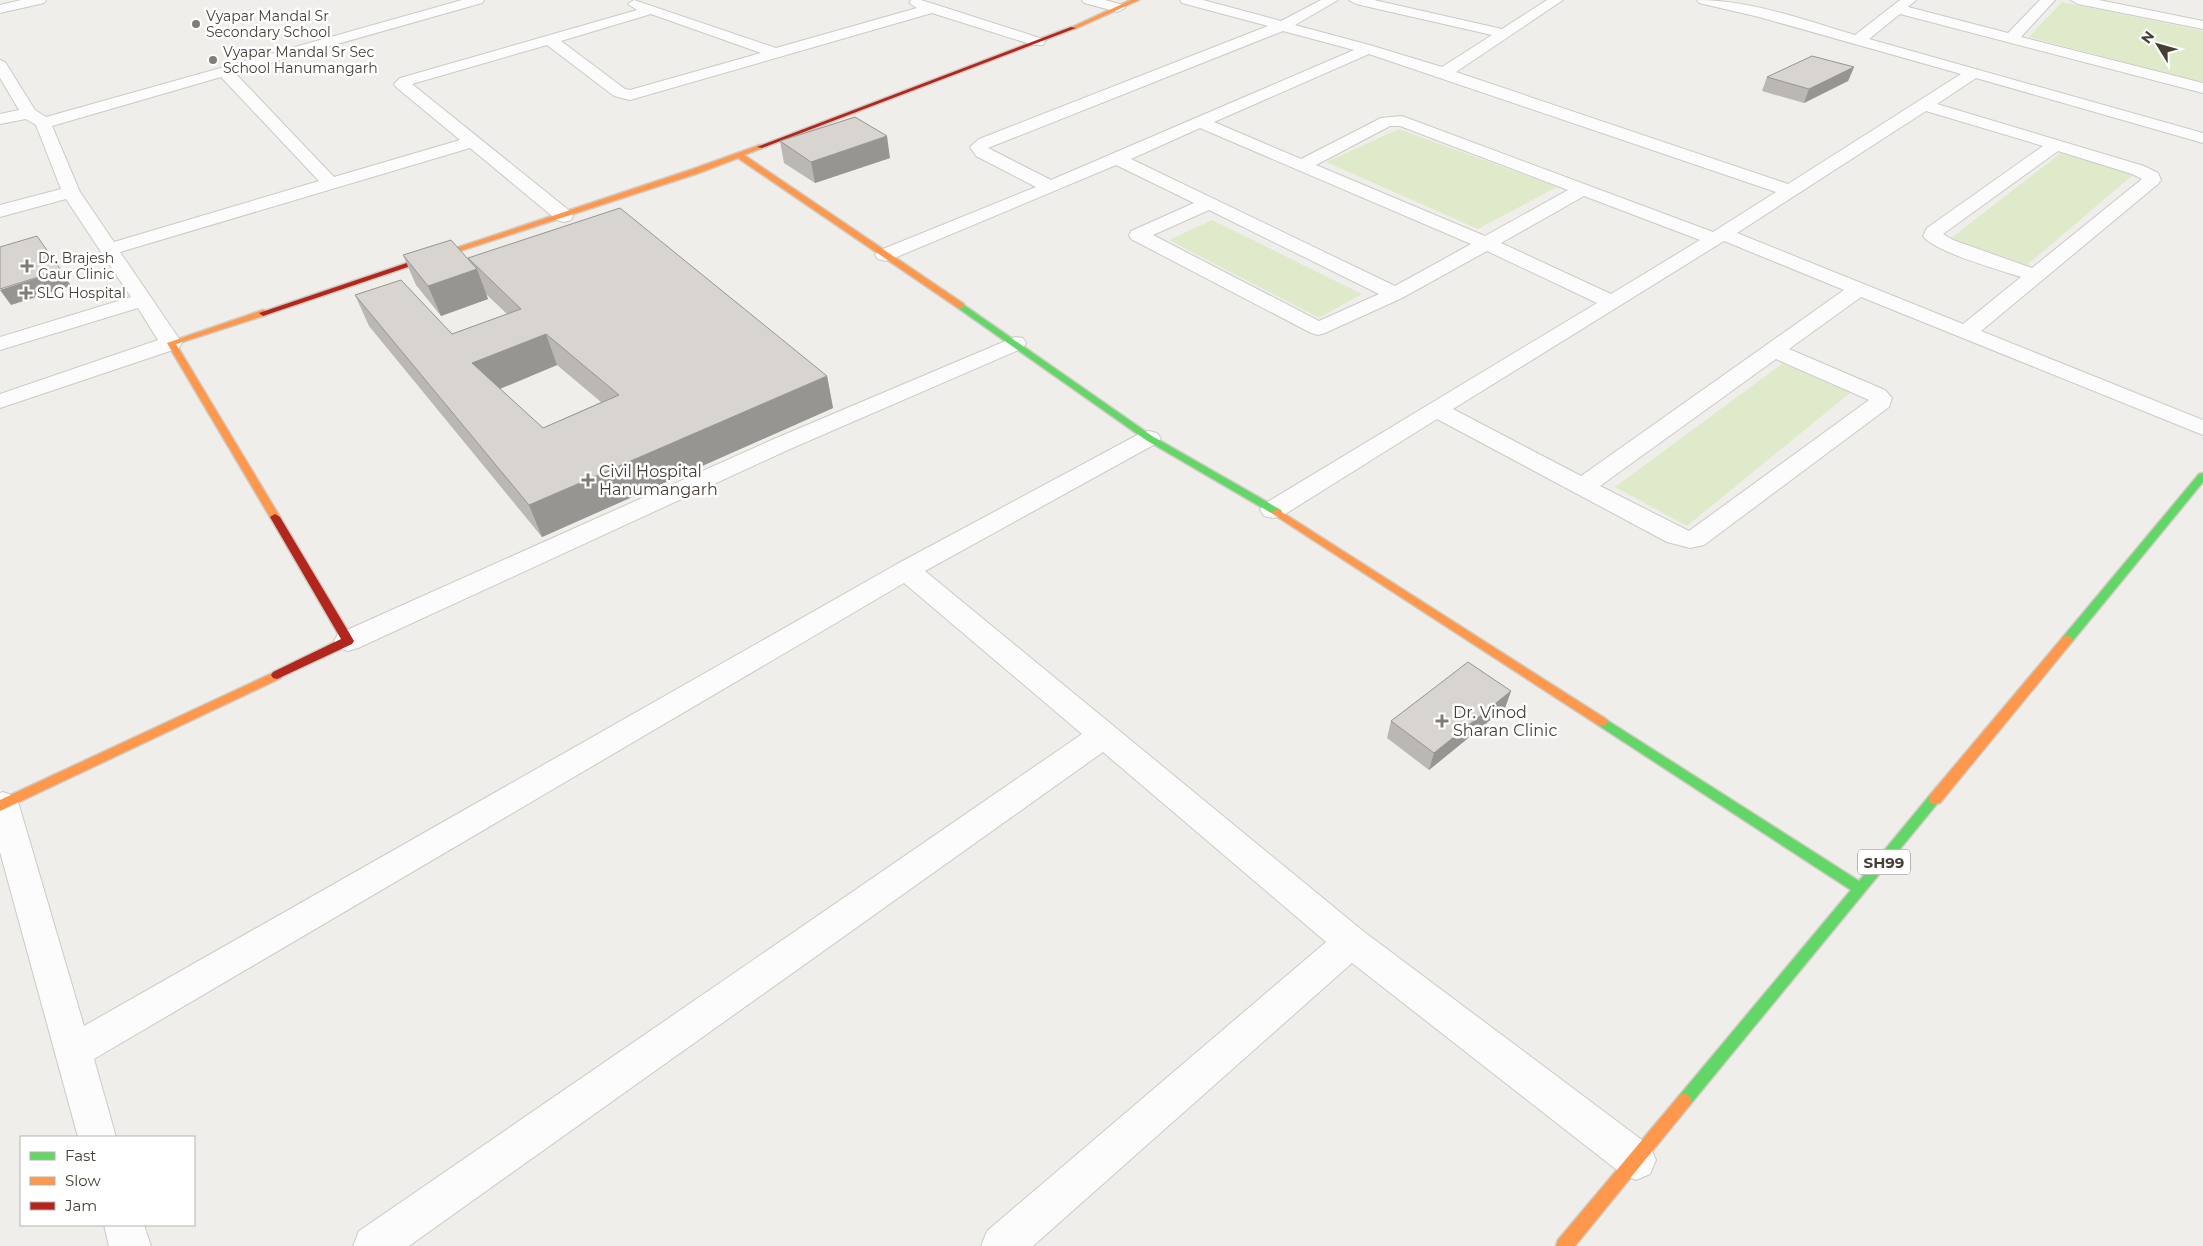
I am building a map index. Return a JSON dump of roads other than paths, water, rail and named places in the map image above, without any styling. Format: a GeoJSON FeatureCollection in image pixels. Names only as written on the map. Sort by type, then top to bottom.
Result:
{"type":"FeatureCollection","features":[{"type":"Feature","properties":{"kind":"street"},"geometry":{"type":"LineString","coordinates":[[0,9],[39,0]]}},
{"type":"Feature","properties":{"kind":"street"},"geometry":{"type":"LineString","coordinates":[[0,119],[36,118],[224,71],[477,0]]}},
{"type":"Feature","properties":{"kind":"street"},"geometry":{"type":"LineString","coordinates":[[622,0],[776,53]]}},
{"type":"Feature","properties":{"kind":"street"},"geometry":{"type":"LineString","coordinates":[[906,0],[1038,42]]}},
{"type":"Feature","properties":{"kind":"street"},"geometry":{"type":"LineString","coordinates":[[1089,0],[1118,8]]}},
{"type":"Feature","properties":{"kind":"street"},"geometry":{"type":"LineString","coordinates":[[0,401],[171,343],[564,216],[739,155],[1038,42],[1136,0]]}},
{"type":"Feature","properties":{"kind":"street"},"geometry":{"type":"LineString","coordinates":[[1187,0],[1444,73],[1790,190]]}},
{"type":"Feature","properties":{"kind":"street"},"geometry":{"type":"LineString","coordinates":[[1051,188],[982,152],[979,148],[985,143],[1282,26],[1332,0]]}},
{"type":"Feature","properties":{"kind":"street"},"geometry":{"type":"LineString","coordinates":[[1356,0],[1505,34]]}},
{"type":"Feature","properties":{"kind":"street"},"geometry":{"type":"LineString","coordinates":[[1704,0],[1769,9],[1858,40],[2203,138]]}},
{"type":"Feature","properties":{"kind":"street"},"geometry":{"type":"LineString","coordinates":[[2012,38],[2048,0]]}},
{"type":"Feature","properties":{"kind":"street"},"geometry":{"type":"LineString","coordinates":[[2078,0],[2203,25]]}},
{"type":"Feature","properties":{"kind":"street"},"geometry":{"type":"LineString","coordinates":[[1530,2],[1551,3]]}},
{"type":"Feature","properties":{"kind":"street"},"geometry":{"type":"LineString","coordinates":[[1444,73],[1551,3]]}},
{"type":"Feature","properties":{"kind":"street"},"geometry":{"type":"LineString","coordinates":[[1858,40],[1904,4],[2012,38],[2203,88]]}},
{"type":"Feature","properties":{"kind":"street"},"geometry":{"type":"LineString","coordinates":[[549,40],[620,93],[626,95],[932,8]]}},
{"type":"Feature","properties":{"kind":"street"},"geometry":{"type":"LineString","coordinates":[[564,216],[402,84],[406,81],[652,10]]}},
{"type":"Feature","properties":{"kind":"street"},"geometry":{"type":"LineString","coordinates":[[885,255],[1051,188],[1368,50]]}},
{"type":"Feature","properties":{"kind":"street"},"geometry":{"type":"LineString","coordinates":[[0,65],[36,118],[71,192],[171,343],[348,641]]}},
{"type":"Feature","properties":{"kind":"street"},"geometry":{"type":"LineString","coordinates":[[224,71],[330,183]]}},
{"type":"Feature","properties":{"kind":"street"},"geometry":{"type":"LineString","coordinates":[[1273,510],[1718,237],[1975,72]]}},
{"type":"Feature","properties":{"kind":"street"},"geometry":{"type":"LineString","coordinates":[[1924,105],[2147,173],[2152,177],[2152,180],[1966,332]]}},
{"type":"Feature","properties":{"kind":"street"},"geometry":{"type":"LineString","coordinates":[[1304,164],[1387,122],[1396,120],[1582,190],[1718,237],[1859,289],[2203,428]]}},
{"type":"Feature","properties":{"kind":"street"},"geometry":{"type":"LineString","coordinates":[[1202,123],[1304,164],[1486,243],[1612,302]]}},
{"type":"Feature","properties":{"kind":"street"},"geometry":{"type":"LineString","coordinates":[[110,249],[474,141]]}},
{"type":"Feature","properties":{"kind":"street"},"geometry":{"type":"LineString","coordinates":[[2036,276],[1946,244],[1933,236],[1934,232],[2056,145]]}},
{"type":"Feature","properties":{"kind":"street"},"geometry":{"type":"LineString","coordinates":[[739,155],[1015,343],[1149,438],[1273,510],[1861,889]]}},
{"type":"Feature","properties":{"kind":"street"},"geometry":{"type":"LineString","coordinates":[[1118,159],[1395,294]]}},
{"type":"Feature","properties":{"kind":"street"},"geometry":{"type":"LineString","coordinates":[[1210,203],[1138,236],[1316,329],[1320,329],[1395,294],[1582,190]]}},
{"type":"Feature","properties":{"kind":"street"},"geometry":{"type":"LineString","coordinates":[[0,211],[71,192]]}},
{"type":"Feature","properties":{"kind":"street"},"geometry":{"type":"LineString","coordinates":[[1582,487],[1859,289]]}},
{"type":"Feature","properties":{"kind":"street"},"geometry":{"type":"LineString","coordinates":[[0,344],[143,300]]}},
{"type":"Feature","properties":{"kind":"street"},"geometry":{"type":"LineString","coordinates":[[97,1136],[1,805],[348,641],[782,444],[1015,343]]}},
{"type":"Feature","properties":{"kind":"street"},"geometry":{"type":"LineString","coordinates":[[1437,410],[1676,536],[1690,540],[1696,539],[1881,402],[1881,398],[1877,395],[1774,350]]}},
{"type":"Feature","properties":{"kind":"street"},"geometry":{"type":"LineString","coordinates":[[72,1052],[906,570],[1149,438]]}},
{"type":"Feature","properties":{"kind":"street","name":"SH99"},"geometry":{"type":"LineString","coordinates":[[1564,1246],[2203,476]]}},
{"type":"Feature","properties":{"kind":"street"},"geometry":{"type":"LineString","coordinates":[[906,570],[1351,942],[1636,1160]]}},
{"type":"Feature","properties":{"kind":"street"},"geometry":{"type":"LineString","coordinates":[[374,1246],[1104,736]]}},
{"type":"Feature","properties":{"kind":"street"},"geometry":{"type":"LineString","coordinates":[[1002,1246],[1351,942]]}},
{"type":"Feature","properties":{"kind":"street"},"geometry":{"type":"LineString","coordinates":[[124,1226],[130,1246]]}},
{"type":"Feature","properties":{"kind":"place","name":"Vyapar Mandal Sr Secondary School"},"geometry":{"type":"Point","coordinates":[196,24]}},
{"type":"Feature","properties":{"kind":"place","name":"Vyapar Mandal Sr Sec School Hanumangarh"},"geometry":{"type":"Point","coordinates":[213,60]}},
{"type":"Feature","properties":{"kind":"place","name":"Dr. Brajesh Gaur Clinic"},"geometry":{"type":"Point","coordinates":[27,266]}},
{"type":"Feature","properties":{"kind":"place","name":"SLG Hospital"},"geometry":{"type":"Point","coordinates":[26,293]}},
{"type":"Feature","properties":{"kind":"place","name":"Civil Hospital Hanumangarh"},"geometry":{"type":"Point","coordinates":[588,480]}},
{"type":"Feature","properties":{"kind":"place","name":"Dr. Vinod Sharan Clinic"},"geometry":{"type":"Point","coordinates":[1442,721]}}]}
